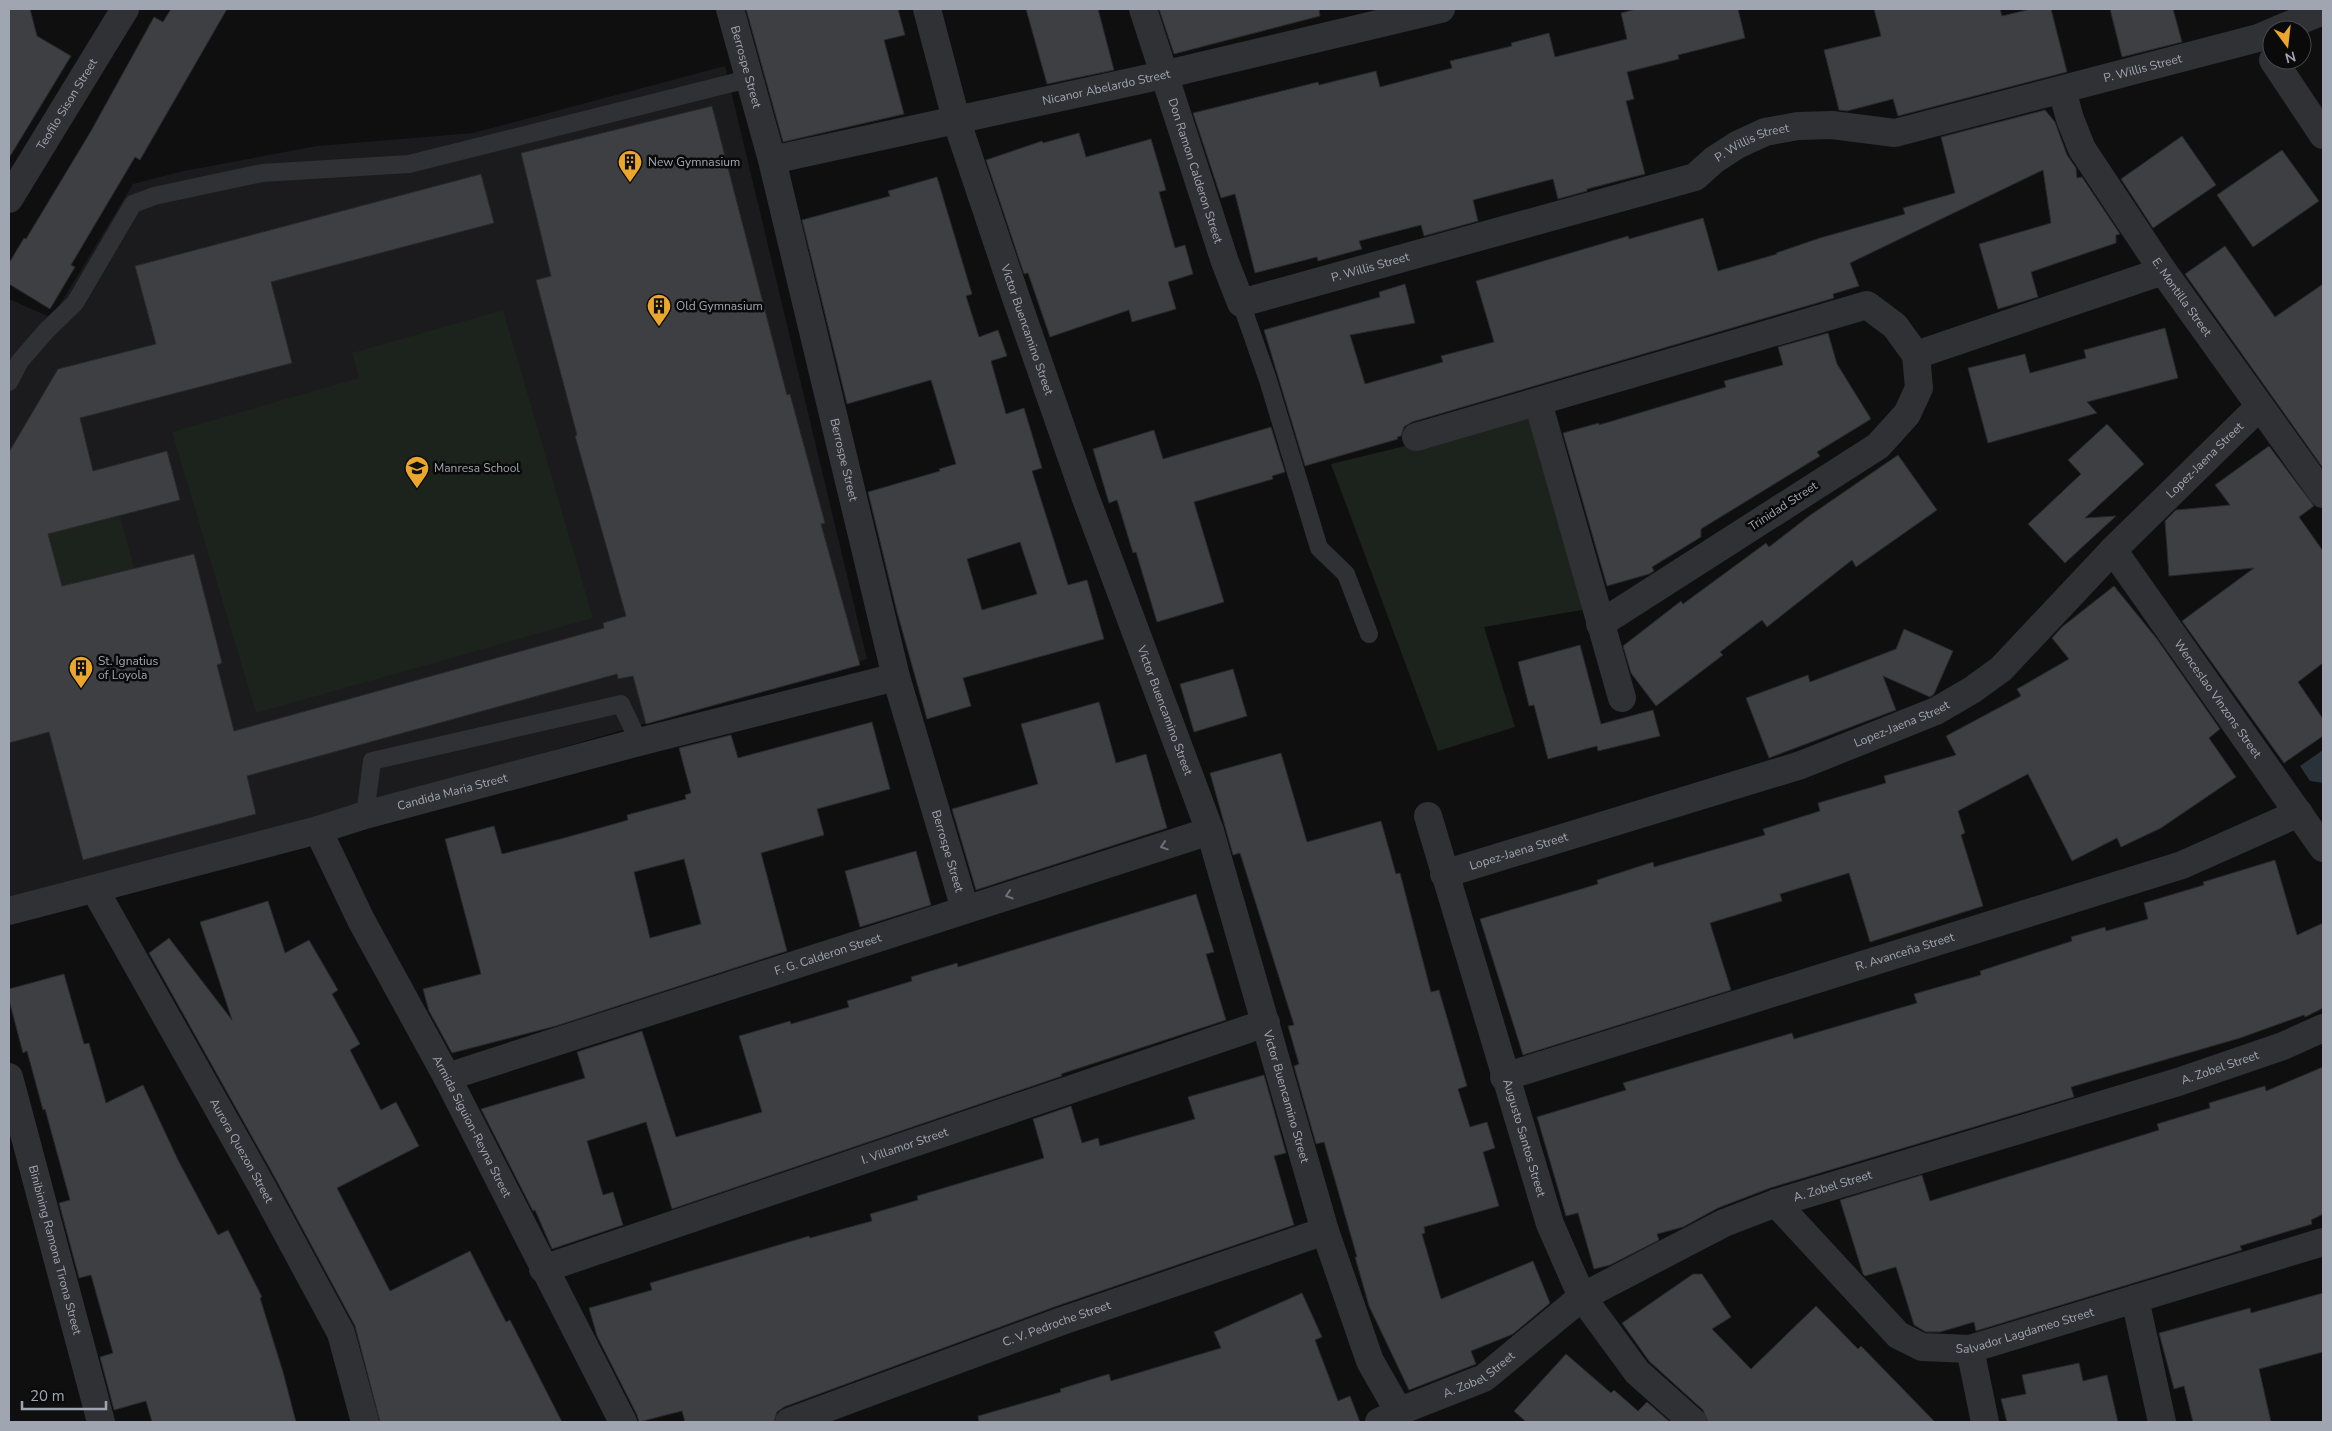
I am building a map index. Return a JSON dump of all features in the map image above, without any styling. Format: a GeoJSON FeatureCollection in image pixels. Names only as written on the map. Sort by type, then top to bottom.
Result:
{"type":"FeatureCollection","features":[{"type":"Feature","properties":{"kind":"street","name":"Berrospe Street"},"geometry":{"type":"LineString","coordinates":[[730,9],[772,160],[896,677],[965,909]]}},
{"type":"Feature","properties":{"kind":"street","name":"Victor Buencamino Street"},"geometry":{"type":"LineString","coordinates":[[927,9],[956,119],[1086,496],[1210,831],[1325,1231],[1370,1361],[1403,1416]]}},
{"type":"Feature","properties":{"kind":"street","name":"Don Ramon Calderon Street"},"geometry":{"type":"LineString","coordinates":[[1143,9],[1225,262],[1241,303]]}},
{"type":"Feature","properties":{"kind":"street","name":"Nicanor Abelardo Street"},"geometry":{"type":"LineString","coordinates":[[772,160],[1163,75],[1441,9]]}},
{"type":"Feature","properties":{"kind":"street","name":"Teofilo Sison Street"},"geometry":{"type":"LineString","coordinates":[[9,200],[122,11]]}},
{"type":"Feature","properties":{"kind":"street","name":"P. Willis Street"},"geometry":{"type":"LineString","coordinates":[[2309,20],[2323,11]]}},
{"type":"Feature","properties":{"kind":"street","name":"P. Willis Street"},"geometry":{"type":"LineString","coordinates":[[1241,303],[1695,177],[1714,160],[1736,145],[1765,132],[1798,126],[1832,125],[1895,134],[2062,90],[2262,46]]}},
{"type":"Feature","properties":{"kind":"street"},"geometry":{"type":"LineString","coordinates":[[2285,70],[2323,135]]}},
{"type":"Feature","properties":{"kind":"street","name":"E. Montilla Street"},"geometry":{"type":"LineString","coordinates":[[2062,90],[2070,119],[2082,149],[2163,271],[2323,494]]}},
{"type":"Feature","properties":{"kind":"street"},"geometry":{"type":"LineString","coordinates":[[1916,355],[2163,271]]}},
{"type":"Feature","properties":{"kind":"street","name":"Trinidad Street"},"geometry":{"type":"LineString","coordinates":[[1416,437],[1868,305],[1896,326],[1916,355],[1919,388],[1907,414],[1878,446],[1600,624]]}},
{"type":"Feature","properties":{"kind":"street"},"geometry":{"type":"LineString","coordinates":[[1538,402],[1622,698]]}},
{"type":"Feature","properties":{"kind":"street","name":"Lopez-Jaena Street"},"geometry":{"type":"LineString","coordinates":[[1444,874],[1801,765],[1936,711],[1972,690],[2001,668],[2113,550],[2260,406]]}},
{"type":"Feature","properties":{"kind":"street","name":"Wenceslao Vinzons Street"},"geometry":{"type":"LineString","coordinates":[[2113,550],[2323,848]]}},
{"type":"Feature","properties":{"kind":"street","name":"Candida Maria Street"},"geometry":{"type":"LineString","coordinates":[[9,912],[638,742],[896,677]]}},
{"type":"Feature","properties":{"kind":"street","name":"R. Avanceña Street"},"geometry":{"type":"LineString","coordinates":[[1504,1077],[2182,865],[2299,812]]}},
{"type":"Feature","properties":{"kind":"street","name":"Augusto Santos Street"},"geometry":{"type":"LineString","coordinates":[[1428,816],[1504,1077],[1550,1224],[1582,1297],[1637,1372],[1693,1422]]}},
{"type":"Feature","properties":{"kind":"street","name":"Armida Siguion-Reyna Street"},"geometry":{"type":"LineString","coordinates":[[318,830],[361,920],[446,1078],[623,1422]]}},
{"type":"Feature","properties":{"kind":"street","name":"F. G. Calderon Street"},"geometry":{"type":"LineString","coordinates":[[446,1078],[1210,831]]}},
{"type":"Feature","properties":{"kind":"street","name":"Aurora Quezon Street"},"geometry":{"type":"LineString","coordinates":[[95,890],[255,1174],[341,1333],[365,1422]]}},
{"type":"Feature","properties":{"kind":"street","name":"I. Villamor Street"},"geometry":{"type":"LineString","coordinates":[[543,1269],[1266,1023]]}},
{"type":"Feature","properties":{"kind":"street","name":"A. Zobel Street"},"geometry":{"type":"LineString","coordinates":[[1403,1416],[1484,1378],[1582,1297],[1724,1223],[1776,1203],[2178,1082],[2284,1046],[2323,1028]]}},
{"type":"Feature","properties":{"kind":"street","name":"Binibining Ramona Tirona Street"},"geometry":{"type":"LineString","coordinates":[[9,1077],[102,1422]]}},
{"type":"Feature","properties":{"kind":"street","name":"Salvador Lagdameo Street"},"geometry":{"type":"LineString","coordinates":[[1776,1203],[1898,1334],[1922,1347],[1970,1349],[2323,1242]]}},
{"type":"Feature","properties":{"kind":"street","name":"C. V. Pedroche Street"},"geometry":{"type":"LineString","coordinates":[[789,1422],[1062,1322],[1325,1231]]}},
{"type":"Feature","properties":{"kind":"street"},"geometry":{"type":"LineString","coordinates":[[2135,1299],[2162,1422]]}},
{"type":"Feature","properties":{"kind":"street"},"geometry":{"type":"LineString","coordinates":[[1970,1349],[1985,1422]]}},
{"type":"Feature","properties":{"kind":"lane"},"geometry":{"type":"LineString","coordinates":[[9,382],[20,361],[47,330],[75,303],[133,204],[154,196],[262,174],[409,164],[748,79]]}},
{"type":"Feature","properties":{"kind":"lane"},"geometry":{"type":"LineString","coordinates":[[1241,303],[1268,380],[1319,548],[1346,574],[1369,634]]}},
{"type":"Feature","properties":{"kind":"lane"},"geometry":{"type":"LineString","coordinates":[[365,815],[372,761],[621,704],[638,742]]}},
{"type":"Feature","properties":{"kind":"shaded area","name":"Manresa School"},"geometry":{"type":"Polygon","coordinates":[[[725,66],[867,659],[9,908],[9,299],[52,318],[133,184],[184,171],[317,146],[473,133],[725,66]]]}},
{"type":"Feature","properties":{"kind":"shaded area"},"geometry":{"type":"Polygon","coordinates":[[[503,310],[593,618],[256,713],[172,432],[359,378],[352,353],[503,310]]]}},
{"type":"Feature","properties":{"kind":"shaded area"},"geometry":{"type":"Polygon","coordinates":[[[1536,414],[1593,608],[1484,627],[1515,727],[1438,751],[1331,464],[1536,414]]]}},
{"type":"Feature","properties":{"kind":"shaded area"},"geometry":{"type":"Polygon","coordinates":[[[120,516],[134,568],[62,586],[48,534],[120,516]]]}},
{"type":"Feature","properties":{"kind":"shaded area"},"geometry":{"type":"Polygon","coordinates":[[[2323,750],[2323,783],[2310,781],[2300,766],[2323,750]]]}},
{"type":"Feature","properties":{"kind":"building"},"geometry":{"type":"Polygon","coordinates":[[[9,9],[30,9],[37,36],[71,56],[9,158],[9,9]]]}},
{"type":"Feature","properties":{"kind":"building"},"geometry":{"type":"Polygon","coordinates":[[[171,9],[227,9],[140,160],[135,157],[71,265],[75,267],[50,309],[9,284],[9,263],[24,238],[26,239],[91,131],[154,17],[163,22],[171,9]]]}},
{"type":"Feature","properties":{"kind":"building"},"geometry":{"type":"Polygon","coordinates":[[[746,9],[898,9],[905,35],[884,40],[904,114],[783,142],[746,9]]]}},
{"type":"Feature","properties":{"kind":"building"},"geometry":{"type":"Polygon","coordinates":[[[1026,9],[1098,9],[1114,70],[1047,84],[1026,9]]]}},
{"type":"Feature","properties":{"kind":"building"},"geometry":{"type":"Polygon","coordinates":[[[1159,9],[1319,9],[1320,16],[1174,54],[1159,9]]]}},
{"type":"Feature","properties":{"kind":"building"},"geometry":{"type":"Polygon","coordinates":[[[1636,9],[1738,9],[1745,38],[1678,55],[1679,59],[1627,72],[1634,99],[1626,101],[1645,174],[1587,189],[1587,191],[1558,199],[1553,179],[1473,200],[1478,221],[1424,236],[1421,225],[1359,241],[1362,249],[1318,261],[1317,257],[1255,273],[1235,194],[1221,198],[1193,113],[1318,82],[1319,85],[1376,71],[1380,87],[1452,68],[1450,61],[1512,46],[1511,43],[1549,33],[1555,57],[1627,39],[1621,13],[1636,9]]]}},
{"type":"Feature","properties":{"kind":"building"},"geometry":{"type":"Polygon","coordinates":[[[1874,9],[2000,9],[2002,16],[2031,9],[2051,9],[2067,72],[1898,116],[1893,99],[1847,111],[1839,110],[1824,50],[1881,36],[1874,9]]]}},
{"type":"Feature","properties":{"kind":"building"},"geometry":{"type":"Polygon","coordinates":[[[2110,9],[2173,9],[2182,42],[2122,57],[2110,9]]]}},
{"type":"Feature","properties":{"kind":"building"},"geometry":{"type":"Polygon","coordinates":[[[712,106],[787,395],[790,394],[825,523],[821,524],[860,665],[646,724],[633,676],[618,679],[617,674],[247,776],[256,814],[83,860],[49,732],[9,743],[9,452],[58,369],[156,344],[135,266],[481,174],[494,223],[271,282],[292,363],[80,418],[93,471],[167,451],[180,500],[48,534],[62,586],[194,554],[222,663],[217,665],[234,731],[604,628],[603,623],[626,616],[575,436],[577,435],[536,280],[551,276],[521,153],[712,106]]]}},
{"type":"Feature","properties":{"kind":"building"},"geometry":{"type":"Polygon","coordinates":[[[2045,110],[2055,122],[2067,155],[2076,168],[2077,178],[2082,177],[2120,234],[2116,235],[2116,243],[2031,272],[2038,297],[1998,309],[1979,244],[2051,223],[2043,170],[1850,263],[1859,286],[1833,294],[1834,298],[1412,422],[1404,427],[1401,436],[1397,437],[1398,439],[1305,466],[1264,330],[1380,297],[1379,292],[1405,284],[1415,323],[1350,335],[1365,384],[1443,362],[1441,356],[1494,342],[1476,281],[1628,236],[1629,239],[1703,218],[1718,271],[1777,254],[1820,238],[1905,214],[1903,208],[1955,193],[1941,137],[2045,110]]]}},
{"type":"Feature","properties":{"kind":"building"},"geometry":{"type":"Polygon","coordinates":[[[1079,133],[1086,157],[1151,139],[1166,190],[1159,192],[1175,248],[1185,245],[1193,274],[1168,282],[1176,309],[1132,322],[1129,310],[1050,337],[1028,273],[1024,274],[986,160],[1042,141],[1043,143],[1079,133]]]}},
{"type":"Feature","properties":{"kind":"building"},"geometry":{"type":"Polygon","coordinates":[[[2182,136],[2216,185],[2153,228],[2121,179],[2182,136]]]}},
{"type":"Feature","properties":{"kind":"building"},"geometry":{"type":"Polygon","coordinates":[[[2282,150],[2319,201],[2253,247],[2217,195],[2282,150]]]}},
{"type":"Feature","properties":{"kind":"building"},"geometry":{"type":"Polygon","coordinates":[[[937,177],[972,294],[966,296],[979,337],[998,330],[1007,356],[991,361],[1006,414],[1024,408],[1042,468],[1032,471],[1068,585],[1087,580],[1104,639],[963,678],[971,706],[927,719],[897,612],[868,492],[940,471],[939,469],[956,464],[931,380],[847,404],[802,220],[890,196],[888,191],[937,177]],[[1020,542],[967,559],[982,610],[1037,594],[1020,542]]]}},
{"type":"Feature","properties":{"kind":"building"},"geometry":{"type":"Polygon","coordinates":[[[2225,246],[2275,317],[2323,284],[2323,468],[2185,274],[2225,246]]]}},
{"type":"Feature","properties":{"kind":"building"},"geometry":{"type":"Polygon","coordinates":[[[2165,328],[2178,378],[2087,402],[2097,413],[1988,443],[1968,368],[2025,354],[2030,373],[2086,358],[2084,350],[2165,328]]]}},
{"type":"Feature","properties":{"kind":"building"},"geometry":{"type":"Polygon","coordinates":[[[1828,333],[1837,364],[1871,419],[1817,452],[1820,456],[1701,529],[1701,537],[1652,567],[1654,571],[1607,586],[1563,433],[1599,423],[1599,425],[1726,387],[1724,381],[1783,365],[1778,347],[1828,333]]]}},
{"type":"Feature","properties":{"kind":"building"},"geometry":{"type":"Polygon","coordinates":[[[2107,424],[2144,464],[2085,518],[2116,516],[2065,563],[2028,524],[2081,474],[2068,460],[2107,424]]]}},
{"type":"Feature","properties":{"kind":"building"},"geometry":{"type":"Polygon","coordinates":[[[1271,427],[1285,472],[1272,476],[1273,479],[1194,502],[1224,602],[1157,622],[1136,552],[1133,553],[1117,500],[1109,503],[1093,449],[1154,430],[1163,459],[1271,427]]]}},
{"type":"Feature","properties":{"kind":"building"},"geometry":{"type":"Polygon","coordinates":[[[2269,446],[2314,506],[2299,517],[2323,551],[2323,663],[2298,682],[2323,719],[2323,736],[2284,763],[2182,621],[2254,568],[2169,576],[2165,521],[2176,510],[2230,505],[2215,485],[2269,446]]]}},
{"type":"Feature","properties":{"kind":"building"},"geometry":{"type":"Polygon","coordinates":[[[1898,455],[1937,510],[1856,567],[1852,560],[1767,627],[1762,620],[1720,652],[1723,655],[1656,706],[1631,673],[1623,646],[1681,601],[1683,604],[1766,543],[1769,547],[1809,516],[1898,455]]]}},
{"type":"Feature","properties":{"kind":"building"},"geometry":{"type":"Polygon","coordinates":[[[2114,586],[2157,639],[2220,729],[2209,738],[2236,777],[2161,828],[2121,847],[2117,838],[2072,861],[2028,774],[1958,811],[1965,833],[1961,835],[1983,906],[1870,942],[1849,873],[1780,894],[1782,901],[1710,923],[1731,990],[1523,1055],[1480,919],[1598,884],[1597,880],[1653,862],[1654,867],[1765,835],[1763,829],[1820,811],[1818,803],[1886,783],[1884,776],[1956,755],[1946,736],[2021,696],[2017,689],[2069,659],[2052,638],[2062,627],[2114,586]]]}},
{"type":"Feature","properties":{"kind":"building"},"geometry":{"type":"Polygon","coordinates":[[[1904,629],[1953,651],[1934,694],[1930,697],[1883,676],[1896,710],[1769,758],[1746,698],[1808,675],[1810,682],[1896,649],[1904,629]]]}},
{"type":"Feature","properties":{"kind":"building"},"geometry":{"type":"Polygon","coordinates":[[[1580,645],[1601,724],[1653,710],[1660,736],[1598,751],[1597,746],[1548,759],[1534,705],[1529,706],[1518,662],[1580,645]]]}},
{"type":"Feature","properties":{"kind":"building"},"geometry":{"type":"Polygon","coordinates":[[[1233,669],[1247,716],[1194,732],[1180,684],[1233,669]]]}},
{"type":"Feature","properties":{"kind":"building"},"geometry":{"type":"Polygon","coordinates":[[[1099,702],[1116,763],[1146,754],[1167,828],[976,890],[952,809],[1038,784],[1021,724],[1099,702]]]}},
{"type":"Feature","properties":{"kind":"building"},"geometry":{"type":"Polygon","coordinates":[[[872,722],[890,789],[817,809],[824,835],[761,853],[787,951],[556,1026],[452,1053],[429,1011],[423,989],[481,974],[445,839],[494,826],[502,854],[564,838],[628,820],[627,815],[686,799],[685,795],[691,793],[679,748],[731,735],[738,758],[872,722]],[[684,859],[634,872],[650,938],[701,924],[684,859]]]}},
{"type":"Feature","properties":{"kind":"building"},"geometry":{"type":"Polygon","coordinates":[[[1281,753],[1307,842],[1381,821],[1396,874],[1400,873],[1431,992],[1439,990],[1467,1086],[1458,1089],[1470,1127],[1487,1122],[1495,1148],[1483,1152],[1499,1206],[1424,1227],[1425,1233],[1422,1234],[1441,1299],[1533,1261],[1550,1303],[1513,1334],[1471,1351],[1476,1364],[1409,1390],[1369,1306],[1324,1142],[1316,1144],[1294,1066],[1299,1064],[1288,1026],[1294,1025],[1240,853],[1233,855],[1210,773],[1281,753]]]}},
{"type":"Feature","properties":{"kind":"building"},"geometry":{"type":"Polygon","coordinates":[[[916,851],[931,905],[860,927],[845,871],[916,851]]]}},
{"type":"Feature","properties":{"kind":"building"},"geometry":{"type":"Polygon","coordinates":[[[2275,860],[2297,935],[2323,923],[2323,1008],[2305,1017],[2304,1015],[2240,1038],[2071,1087],[2074,1097],[1770,1188],[1718,1208],[1683,1227],[1657,1234],[1659,1240],[1610,1265],[1594,1269],[1578,1213],[1566,1216],[1537,1117],[1626,1090],[1623,1083],[1792,1033],[1794,1039],[1917,1003],[1914,994],[1981,975],[1980,971],[2072,941],[2071,937],[2105,927],[2106,931],[2148,919],[2144,903],[2204,885],[2203,882],[2275,860]]]}},
{"type":"Feature","properties":{"kind":"building"},"geometry":{"type":"Polygon","coordinates":[[[1196,894],[1214,952],[1206,954],[1226,1020],[1061,1074],[1062,1076],[672,1209],[646,1122],[587,1141],[603,1195],[613,1192],[623,1225],[552,1249],[535,1210],[533,1211],[481,1109],[585,1078],[577,1052],[642,1031],[676,1137],[762,1112],[739,1036],[790,1021],[791,1024],[849,1007],[847,1001],[912,981],[911,977],[957,963],[958,967],[1196,894]]]}},
{"type":"Feature","properties":{"kind":"building"},"geometry":{"type":"Polygon","coordinates":[[[268,901],[285,953],[309,940],[338,990],[332,994],[360,1044],[350,1050],[381,1110],[396,1102],[419,1146],[337,1188],[390,1291],[470,1251],[506,1322],[510,1320],[562,1422],[380,1422],[355,1326],[274,1176],[149,953],[169,938],[232,1020],[200,922],[268,901]]]}},
{"type":"Feature","properties":{"kind":"building"},"geometry":{"type":"Polygon","coordinates":[[[64,974],[84,1044],[89,1043],[106,1103],[143,1085],[178,1160],[218,1235],[228,1230],[262,1297],[260,1298],[296,1422],[152,1422],[146,1401],[114,1410],[100,1357],[113,1353],[91,1275],[79,1278],[59,1203],[70,1200],[45,1109],[43,1110],[27,1051],[23,1053],[9,1000],[9,989],[64,974]]]}},
{"type":"Feature","properties":{"kind":"building"},"geometry":{"type":"Polygon","coordinates":[[[2323,1067],[2323,1214],[2311,1220],[2312,1224],[2240,1246],[2242,1250],[1976,1331],[1974,1322],[1940,1332],[1926,1332],[1914,1325],[1896,1267],[1865,1276],[1863,1274],[1840,1200],[1922,1175],[1930,1201],[2159,1130],[2157,1124],[2210,1108],[2209,1103],[2265,1086],[2266,1091],[2323,1067]]]}},
{"type":"Feature","properties":{"kind":"building"},"geometry":{"type":"Polygon","coordinates":[[[1264,1075],[1286,1153],[1274,1156],[1294,1225],[1057,1306],[784,1407],[777,1412],[774,1422],[685,1422],[682,1411],[639,1422],[597,1336],[589,1308],[652,1290],[650,1283],[809,1236],[810,1238],[872,1221],[870,1214],[918,1200],[917,1196],[1044,1158],[1033,1119],[1071,1106],[1082,1143],[1098,1138],[1100,1146],[1195,1119],[1188,1097],[1264,1075]]]}},
{"type":"Feature","properties":{"kind":"building"},"geometry":{"type":"Polygon","coordinates":[[[1693,1274],[1702,1274],[1731,1317],[1712,1329],[1751,1369],[1816,1306],[1858,1349],[1861,1346],[1935,1422],[1708,1422],[1703,1410],[1649,1361],[1622,1323],[1693,1274]]]}},
{"type":"Feature","properties":{"kind":"building"},"geometry":{"type":"Polygon","coordinates":[[[1302,1293],[1322,1337],[1315,1340],[1338,1401],[1350,1396],[1360,1422],[979,1422],[978,1416],[1061,1392],[1060,1389],[1109,1374],[1111,1381],[1221,1348],[1214,1332],[1302,1293]]]}},
{"type":"Feature","properties":{"kind":"building"},"geometry":{"type":"Polygon","coordinates":[[[2323,1293],[2323,1352],[2259,1369],[2271,1422],[2193,1422],[2184,1386],[2174,1389],[2159,1333],[2250,1308],[2251,1313],[2323,1293]]]}},
{"type":"Feature","properties":{"kind":"building"},"geometry":{"type":"Polygon","coordinates":[[[1566,1354],[1611,1393],[1614,1390],[1638,1411],[1647,1402],[1670,1422],[1526,1422],[1514,1411],[1566,1354]]]}},
{"type":"Feature","properties":{"kind":"building"},"geometry":{"type":"Polygon","coordinates":[[[2079,1363],[2083,1381],[2107,1375],[2118,1422],[2007,1422],[2001,1399],[2026,1394],[2022,1375],[2079,1363]]]}},
{"type":"Feature","properties":{"kind":"place","name":"New Gymnasium"},"geometry":{"type":"Point","coordinates":[630,183]}},
{"type":"Feature","properties":{"kind":"place","name":"Old Gymnasium"},"geometry":{"type":"Point","coordinates":[659,327]}},
{"type":"Feature","properties":{"kind":"place","name":"Manresa School"},"geometry":{"type":"Point","coordinates":[417,489]}},
{"type":"Feature","properties":{"kind":"place","name":"St. Ignatius of Loyola"},"geometry":{"type":"Point","coordinates":[81,689]}}]}
